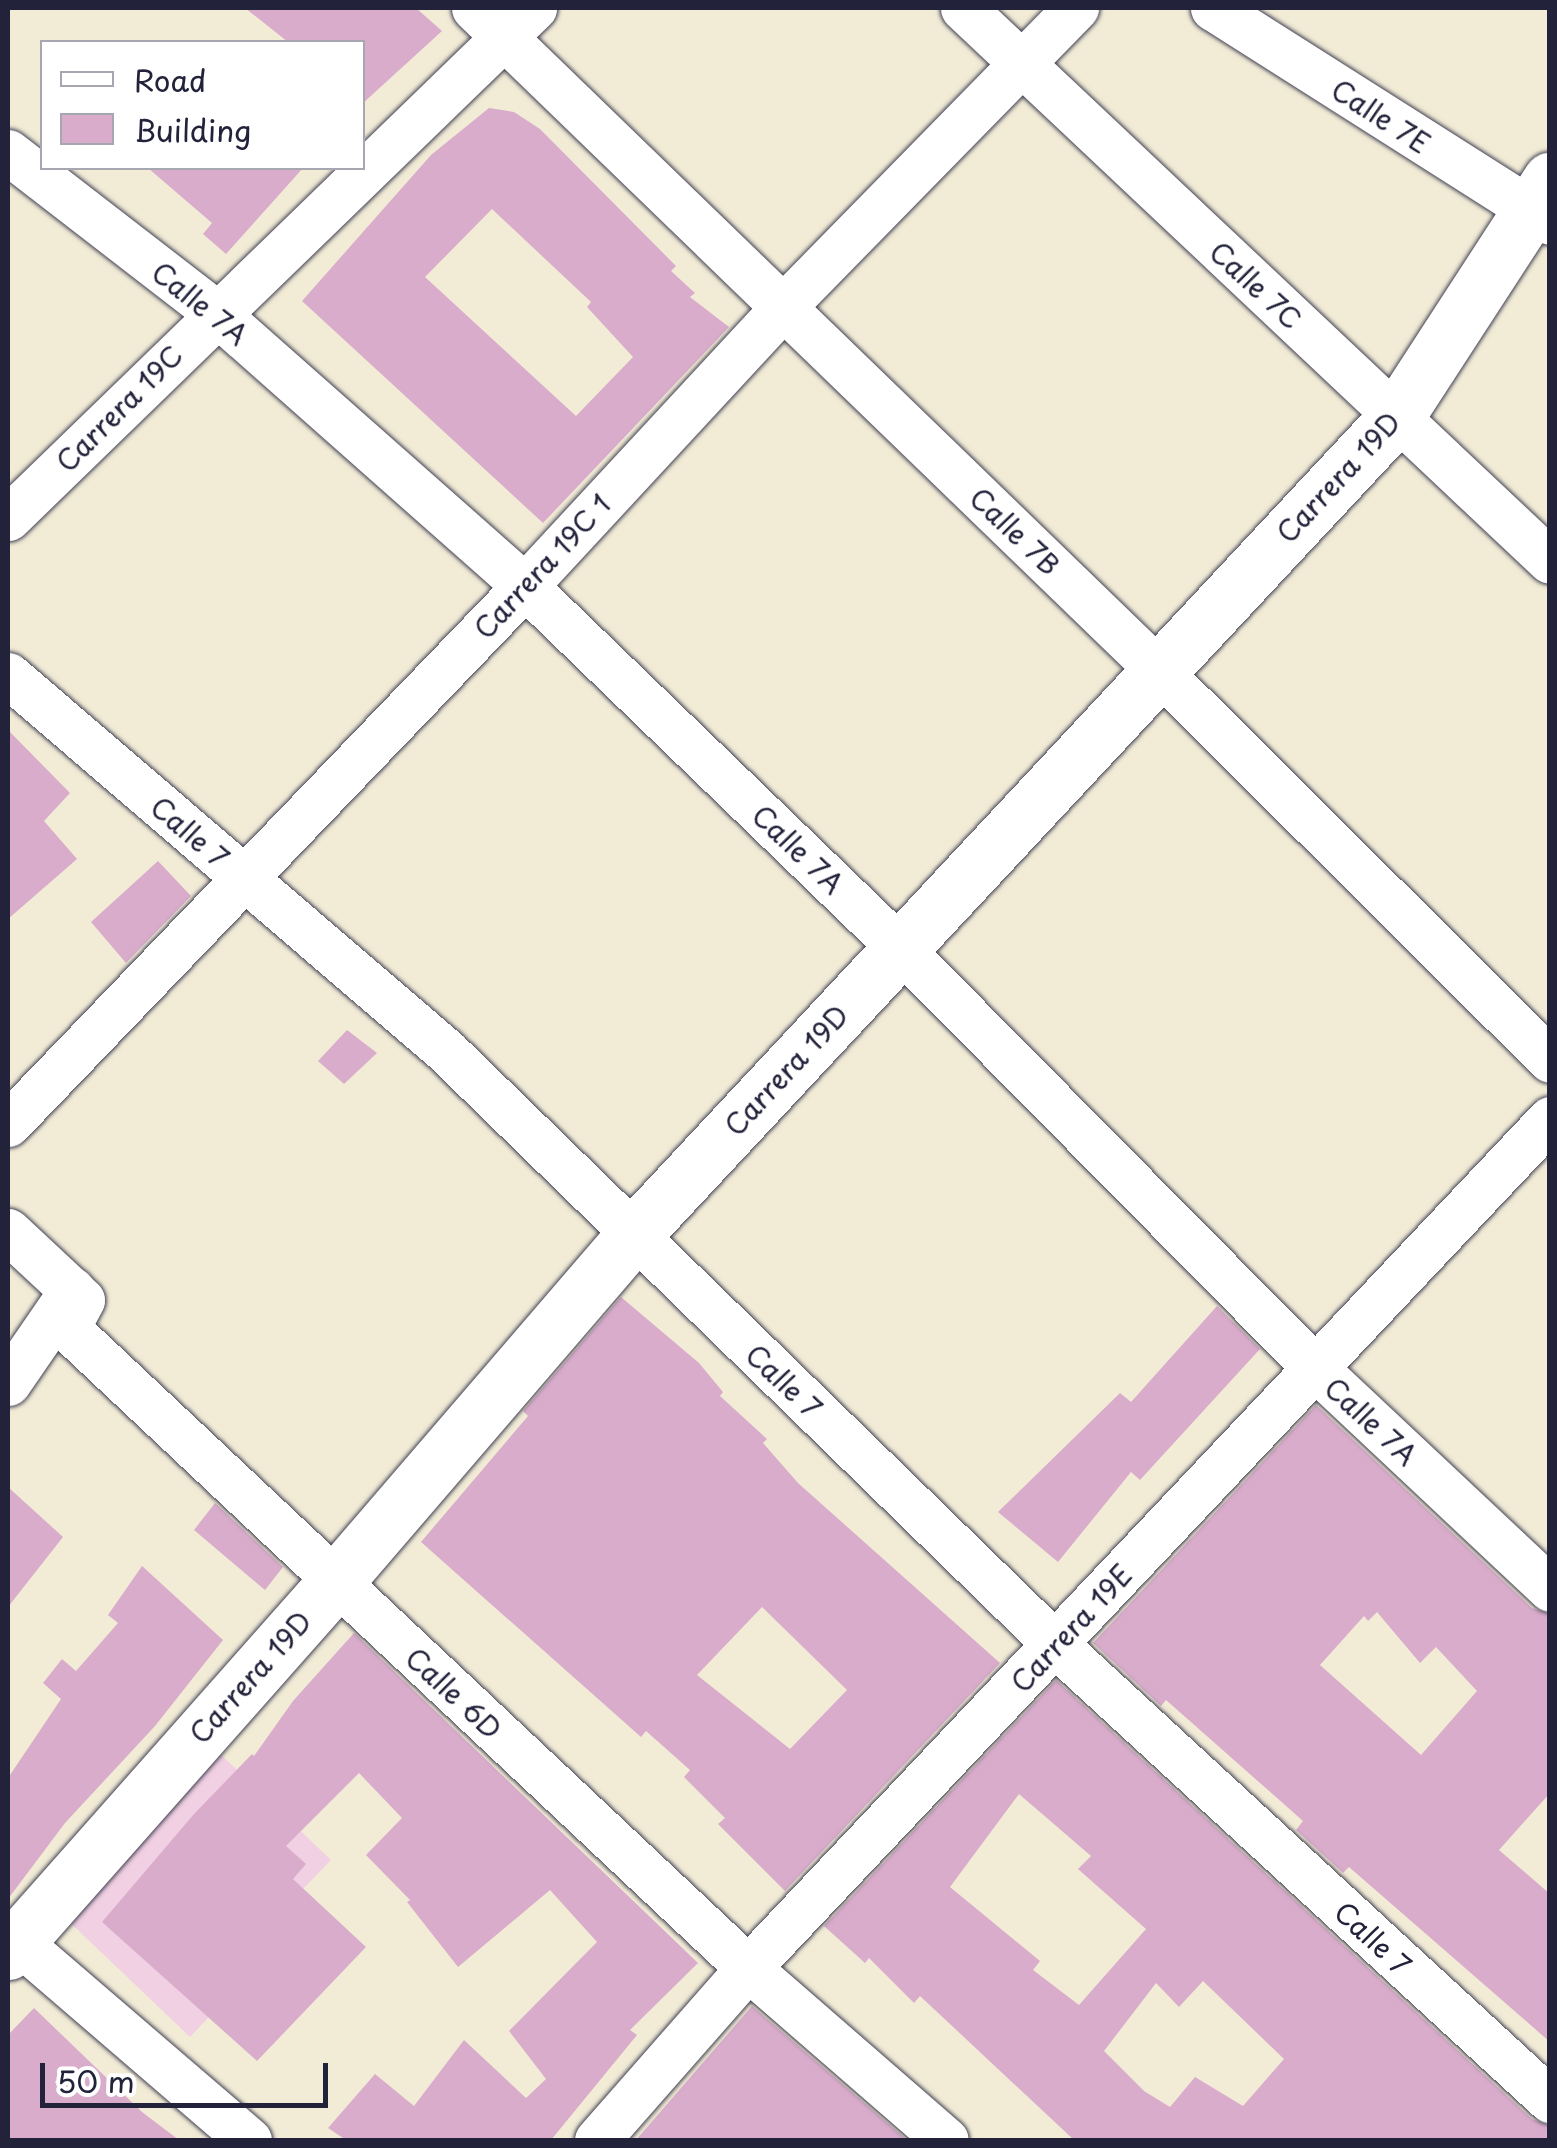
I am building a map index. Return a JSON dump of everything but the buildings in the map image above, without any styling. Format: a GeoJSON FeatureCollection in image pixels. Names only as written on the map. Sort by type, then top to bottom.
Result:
{"type":"FeatureCollection","features":[{"type":"Feature","properties":{"kind":"street","name":"Calle 7C"},"geometry":{"type":"LineString","coordinates":[[963,8],[1550,561]]}},
{"type":"Feature","properties":{"kind":"street","name":"Carrera 19C 1"},"geometry":{"type":"LineString","coordinates":[[8,1124],[525,586],[783,306],[1076,8]]}},
{"type":"Feature","properties":{"kind":"street","name":"Calle 7E"},"geometry":{"type":"LineString","coordinates":[[1212,8],[1543,205]]}},
{"type":"Feature","properties":{"kind":"street","name":"Calle 7B"},"geometry":{"type":"LineString","coordinates":[[505,18],[783,306],[1158,668],[1550,1060]]}},
{"type":"Feature","properties":{"kind":"street","name":"Carrera 19C"},"geometry":{"type":"LineString","coordinates":[[365,160],[505,18]]}},
{"type":"Feature","properties":{"kind":"street","name":"Calle 7A"},"geometry":{"type":"LineString","coordinates":[[8,152],[215,312],[525,586],[900,948],[1314,1367],[1550,1589]]}},
{"type":"Feature","properties":{"kind":"street","name":"Carrera 19C"},"geometry":{"type":"LineString","coordinates":[[8,518],[355,170]]}},
{"type":"Feature","properties":{"kind":"street","name":"Carrera 19D"},"geometry":{"type":"LineString","coordinates":[[11,1942],[336,1582],[634,1234],[1396,417],[1543,205]]}},
{"type":"Feature","properties":{"kind":"street","name":"Calle 7"},"geometry":{"type":"LineString","coordinates":[[8,675],[446,1051],[1056,1645],[1550,2100]]}},
{"type":"Feature","properties":{"kind":"street","name":"Carrera 19E"},"geometry":{"type":"LineString","coordinates":[[597,2140],[748,1968],[1550,1120]]}},
{"type":"Feature","properties":{"kind":"street"},"geometry":{"type":"LineString","coordinates":[[8,1232],[72,1290],[8,1383]]}},
{"type":"Feature","properties":{"kind":"street","name":"Calle 6D"},"geometry":{"type":"LineString","coordinates":[[72,1290],[82,1300],[67,1328],[748,1968],[946,2140]]}},
{"type":"Feature","properties":{"kind":"street"},"geometry":{"type":"LineString","coordinates":[[11,1942],[248,2140]]}},
{"type":"Feature","properties":{"kind":"shaded area"},"geometry":{"type":"Polygon","coordinates":[[[215,1749],[331,1860],[301,1891],[315,1905],[190,2037],[60,1913],[215,1749]]]}}]}
